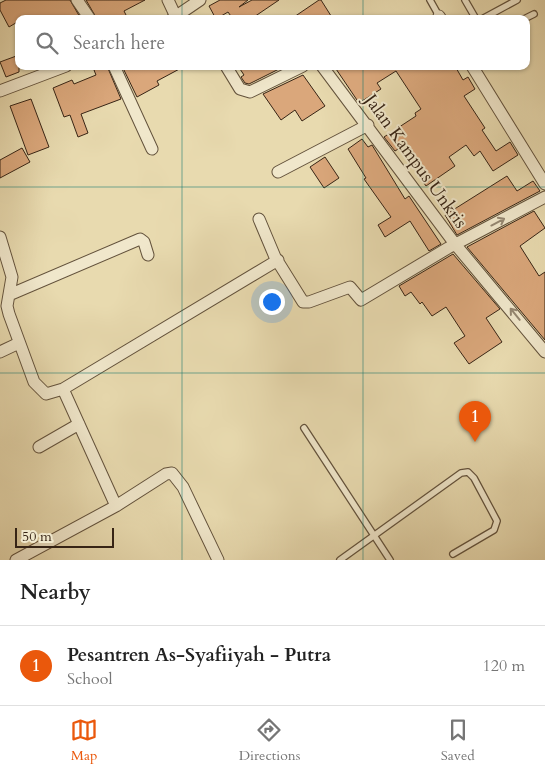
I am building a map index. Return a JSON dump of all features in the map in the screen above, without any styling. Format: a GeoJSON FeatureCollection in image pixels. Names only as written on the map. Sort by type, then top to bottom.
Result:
{"type":"FeatureCollection","features":[{"type":"Feature","properties":{"kind":"street"},"geometry":{"type":"LineString","coordinates":[[77,0],[87,15]]}},
{"type":"Feature","properties":{"kind":"street"},"geometry":{"type":"LineString","coordinates":[[168,0],[176,15]]}},
{"type":"Feature","properties":{"kind":"street"},"geometry":{"type":"LineString","coordinates":[[181,15],[200,0]]}},
{"type":"Feature","properties":{"kind":"street"},"geometry":{"type":"LineString","coordinates":[[1,89],[55,70]]}},
{"type":"Feature","properties":{"kind":"street"},"geometry":{"type":"LineString","coordinates":[[116,70],[152,149]]}},
{"type":"Feature","properties":{"kind":"street"},"geometry":{"type":"LineString","coordinates":[[228,70],[240,89],[250,92],[295,70]]}},
{"type":"Feature","properties":{"kind":"street","name":"Jalan Kampus Unkris"},"geometry":{"type":"LineString","coordinates":[[325,70],[455,244],[545,197]]}},
{"type":"Feature","properties":{"kind":"street"},"geometry":{"type":"LineString","coordinates":[[474,70],[545,184]]}},
{"type":"Feature","properties":{"kind":"street"},"geometry":{"type":"LineString","coordinates":[[278,172],[368,125]]}},
{"type":"Feature","properties":{"kind":"street"},"geometry":{"type":"LineString","coordinates":[[259,219],[278,260],[303,302],[309,302],[350,287],[361,300],[455,244],[543,345]]}},
{"type":"Feature","properties":{"kind":"street"},"geometry":{"type":"LineString","coordinates":[[0,237],[12,277],[9,295],[9,314],[34,382],[40,390],[51,394],[63,389],[278,260]]}},
{"type":"Feature","properties":{"kind":"street"},"geometry":{"type":"LineString","coordinates":[[9,295],[85,260],[140,239],[142,239],[148,255]]}},
{"type":"Feature","properties":{"kind":"street"},"geometry":{"type":"LineString","coordinates":[[0,352],[19,343]]}},
{"type":"Feature","properties":{"kind":"street"},"geometry":{"type":"LineString","coordinates":[[63,389],[116,506]]}},
{"type":"Feature","properties":{"kind":"street"},"geometry":{"type":"LineString","coordinates":[[39,447],[79,424]]}},
{"type":"Feature","properties":{"kind":"street"},"geometry":{"type":"LineString","coordinates":[[16,560],[116,506],[166,474],[172,473],[183,487],[218,560]]}},
{"type":"Feature","properties":{"kind":"lane"},"geometry":{"type":"LineString","coordinates":[[430,0],[439,15]]}},
{"type":"Feature","properties":{"kind":"lane"},"geometry":{"type":"LineString","coordinates":[[465,0],[474,15]]}},
{"type":"Feature","properties":{"kind":"lane"},"geometry":{"type":"LineString","coordinates":[[489,15],[517,0]]}},
{"type":"Feature","properties":{"kind":"lane"},"geometry":{"type":"LineString","coordinates":[[530,16],[534,14]]}},
{"type":"Feature","properties":{"kind":"lane"},"geometry":{"type":"LineString","coordinates":[[304,428],[390,560]]}},
{"type":"Feature","properties":{"kind":"lane"},"geometry":{"type":"LineString","coordinates":[[340,560],[461,473],[468,472],[474,478],[497,521],[497,526],[494,530],[453,554]]}},
{"type":"Feature","properties":{"kind":"building"},"geometry":{"type":"Polygon","coordinates":[[[6,0],[70,0],[79,15],[15,15],[15,23],[9,27],[0,10],[0,3],[6,0]]]}},
{"type":"Feature","properties":{"kind":"building"},"geometry":{"type":"Polygon","coordinates":[[[86,0],[145,0],[124,11],[126,15],[95,15],[86,0]]]}},
{"type":"Feature","properties":{"kind":"building"},"geometry":{"type":"Polygon","coordinates":[[[220,0],[248,0],[239,7],[252,0],[279,0],[257,15],[230,15],[228,12],[223,15],[214,15],[209,6],[220,0]]]}},
{"type":"Feature","properties":{"kind":"building"},"geometry":{"type":"Polygon","coordinates":[[[321,0],[330,15],[297,15],[321,0]]]}},
{"type":"Feature","properties":{"kind":"building"},"geometry":{"type":"Polygon","coordinates":[[[15,56],[15,70],[19,70],[19,72],[6,77],[0,62],[15,56]]]}},
{"type":"Feature","properties":{"kind":"building"},"geometry":{"type":"Polygon","coordinates":[[[94,70],[109,70],[121,99],[81,114],[88,133],[78,137],[70,115],[64,117],[53,88],[72,80],[74,84],[96,75],[94,70]]]}},
{"type":"Feature","properties":{"kind":"building"},"geometry":{"type":"Polygon","coordinates":[[[124,70],[178,70],[157,81],[159,85],[137,97],[124,70]]]}},
{"type":"Feature","properties":{"kind":"building"},"geometry":{"type":"Polygon","coordinates":[[[241,70],[277,70],[249,84],[245,83],[241,77],[244,75],[241,70]]]}},
{"type":"Feature","properties":{"kind":"building"},"geometry":{"type":"Polygon","coordinates":[[[337,70],[457,70],[463,80],[468,77],[475,89],[464,96],[485,128],[482,130],[496,151],[510,142],[518,155],[493,171],[480,151],[474,156],[466,145],[449,157],[455,166],[426,186],[419,176],[422,174],[403,146],[395,151],[384,137],[416,116],[415,113],[421,109],[396,71],[377,83],[381,89],[359,103],[337,70]]]}},
{"type":"Feature","properties":{"kind":"building"},"geometry":{"type":"Polygon","coordinates":[[[303,75],[325,106],[302,121],[295,110],[281,120],[263,94],[303,75]]]}},
{"type":"Feature","properties":{"kind":"building"},"geometry":{"type":"Polygon","coordinates":[[[31,99],[49,147],[28,155],[10,106],[31,99]]]}},
{"type":"Feature","properties":{"kind":"building"},"geometry":{"type":"Polygon","coordinates":[[[362,139],[368,147],[372,145],[405,199],[409,196],[441,244],[429,251],[410,221],[385,237],[378,225],[391,217],[364,179],[366,178],[348,149],[362,139]]]}},
{"type":"Feature","properties":{"kind":"building"},"geometry":{"type":"Polygon","coordinates":[[[22,148],[30,162],[0,178],[0,160],[22,148]]]}},
{"type":"Feature","properties":{"kind":"building"},"geometry":{"type":"Polygon","coordinates":[[[325,157],[339,178],[324,188],[310,167],[325,157]]]}},
{"type":"Feature","properties":{"kind":"building"},"geometry":{"type":"Polygon","coordinates":[[[507,176],[517,191],[533,181],[540,191],[457,235],[445,215],[507,176]]]}},
{"type":"Feature","properties":{"kind":"building"},"geometry":{"type":"Polygon","coordinates":[[[534,211],[545,228],[520,246],[539,276],[545,272],[545,340],[467,247],[534,211]]]}},
{"type":"Feature","properties":{"kind":"building"},"geometry":{"type":"Polygon","coordinates":[[[453,254],[500,309],[486,318],[502,342],[469,364],[454,343],[465,336],[446,307],[432,316],[422,302],[420,304],[411,292],[405,296],[399,286],[453,254]]]}},
{"type":"Feature","properties":{"kind":"place","name":"Pesantren As-Syafiiyah - Putra"},"geometry":{"type":"Point","coordinates":[475,442]}}]}
